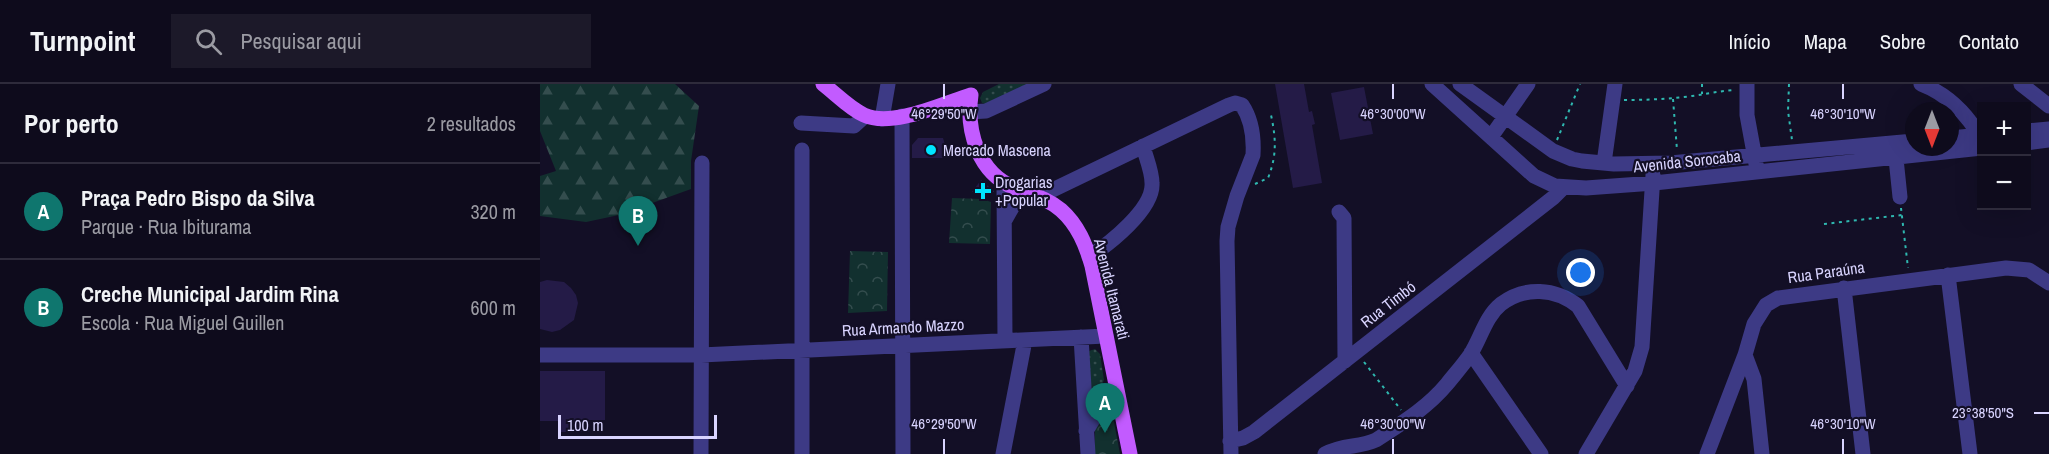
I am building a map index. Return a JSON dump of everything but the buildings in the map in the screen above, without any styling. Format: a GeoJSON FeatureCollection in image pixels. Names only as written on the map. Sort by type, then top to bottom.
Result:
{"type":"FeatureCollection","features":[{"type":"Feature","properties":{"kind":"main road"},"geometry":{"type":"LineString","coordinates":[[823,84],[865,116],[882,119],[902,116],[972,89]]}},
{"type":"Feature","properties":{"kind":"main road","name":"Avenida Itamarati"},"geometry":{"type":"LineString","coordinates":[[972,89],[971,130],[979,156],[1004,183],[1034,194],[1058,207],[1079,231],[1089,257],[1130,454]]}},
{"type":"Feature","properties":{"kind":"street"},"geometry":{"type":"LineString","coordinates":[[882,119],[888,84]]}},
{"type":"Feature","properties":{"kind":"street"},"geometry":{"type":"LineString","coordinates":[[970,112],[986,111],[1044,84]]}},
{"type":"Feature","properties":{"kind":"street","name":"Avenida Sorocaba"},"geometry":{"type":"LineString","coordinates":[[1432,84],[1534,176],[1547,183],[1563,187],[1586,188],[1654,183],[1757,172],[1977,140]]}},
{"type":"Feature","properties":{"kind":"street","name":"Avenida Sorocaba"},"geometry":{"type":"LineString","coordinates":[[1460,84],[1553,151],[1572,159],[1604,163],[1652,164],[1794,152],[1895,150],[1905,145]]}},
{"type":"Feature","properties":{"kind":"street"},"geometry":{"type":"LineString","coordinates":[[1491,136],[1527,84]]}},
{"type":"Feature","properties":{"kind":"street"},"geometry":{"type":"LineString","coordinates":[[1604,163],[1615,84]]}},
{"type":"Feature","properties":{"kind":"street"},"geometry":{"type":"LineString","coordinates":[[1921,84],[1942,94],[1954,104],[1977,134]]}},
{"type":"Feature","properties":{"kind":"street"},"geometry":{"type":"LineString","coordinates":[[2021,84],[2049,106]]}},
{"type":"Feature","properties":{"kind":"street"},"geometry":{"type":"LineString","coordinates":[[1747,87],[1748,115],[1757,172]]}},
{"type":"Feature","properties":{"kind":"street"},"geometry":{"type":"LineString","coordinates":[[1005,220],[1013,206],[1034,194],[1234,103],[1242,105],[1252,134],[1253,155],[1228,227],[1231,448]]}},
{"type":"Feature","properties":{"kind":"street"},"geometry":{"type":"LineString","coordinates":[[801,123],[854,126],[865,116]]}},
{"type":"Feature","properties":{"kind":"street"},"geometry":{"type":"LineString","coordinates":[[902,116],[903,454]]}},
{"type":"Feature","properties":{"kind":"street"},"geometry":{"type":"LineString","coordinates":[[2031,131],[2049,129]]}},
{"type":"Feature","properties":{"kind":"street"},"geometry":{"type":"LineString","coordinates":[[1959,138],[1977,139]]}},
{"type":"Feature","properties":{"kind":"street"},"geometry":{"type":"LineString","coordinates":[[2031,142],[2049,140]]}},
{"type":"Feature","properties":{"kind":"street"},"geometry":{"type":"LineString","coordinates":[[1089,257],[1111,242],[1150,196],[1152,183],[1143,146]]}},
{"type":"Feature","properties":{"kind":"street"},"geometry":{"type":"LineString","coordinates":[[802,150],[802,454]]}},
{"type":"Feature","properties":{"kind":"street"},"geometry":{"type":"LineString","coordinates":[[1895,150],[1900,197]]}},
{"type":"Feature","properties":{"kind":"street"},"geometry":{"type":"LineString","coordinates":[[701,454],[702,163]]}},
{"type":"Feature","properties":{"kind":"street"},"geometry":{"type":"LineString","coordinates":[[1587,454],[1635,371],[1642,347],[1654,183],[1652,164]]}},
{"type":"Feature","properties":{"kind":"street"},"geometry":{"type":"LineString","coordinates":[[1004,183],[1005,341]]}},
{"type":"Feature","properties":{"kind":"street","name":"Rua Timbó"},"geometry":{"type":"LineString","coordinates":[[1231,448],[1351,357],[1554,197],[1563,187]]}},
{"type":"Feature","properties":{"kind":"street"},"geometry":{"type":"LineString","coordinates":[[1339,212],[1344,218],[1351,357]]}},
{"type":"Feature","properties":{"kind":"street","name":"Rua Paraúna"},"geometry":{"type":"LineString","coordinates":[[1707,454],[1750,333],[1757,317],[1772,301],[1787,295],[2018,268],[2029,270],[2049,283]]}},
{"type":"Feature","properties":{"kind":"street"},"geometry":{"type":"LineString","coordinates":[[1948,275],[1970,454]]}},
{"type":"Feature","properties":{"kind":"street"},"geometry":{"type":"LineString","coordinates":[[1845,288],[1863,454]]}},
{"type":"Feature","properties":{"kind":"street"},"geometry":{"type":"LineString","coordinates":[[1325,454],[1348,445],[1370,449],[1429,405],[1471,353],[1485,324],[1501,304],[1538,290],[1568,298],[1578,306],[1627,386]]}},
{"type":"Feature","properties":{"kind":"street","name":"Rua Armando Mazzo"},"geometry":{"type":"LineString","coordinates":[[540,355],[701,355],[1106,336]]}},
{"type":"Feature","properties":{"kind":"street"},"geometry":{"type":"LineString","coordinates":[[1081,337],[1088,454]]}},
{"type":"Feature","properties":{"kind":"street"},"geometry":{"type":"LineString","coordinates":[[1003,454],[1025,340]]}},
{"type":"Feature","properties":{"kind":"street"},"geometry":{"type":"LineString","coordinates":[[1471,353],[1541,454]]}},
{"type":"Feature","properties":{"kind":"street"},"geometry":{"type":"LineString","coordinates":[[1744,355],[1754,378],[1762,454]]}},
{"type":"Feature","properties":{"kind":"street"},"geometry":{"type":"LineString","coordinates":[[1086,431],[1102,403],[1116,388]]}},
{"type":"Feature","properties":{"kind":"path"},"geometry":{"type":"LineString","coordinates":[[1553,151],[1580,84]]}},
{"type":"Feature","properties":{"kind":"path"},"geometry":{"type":"LineString","coordinates":[[1702,84],[1702,94]]}},
{"type":"Feature","properties":{"kind":"path"},"geometry":{"type":"LineString","coordinates":[[1789,84],[1788,111],[1794,152]]}},
{"type":"Feature","properties":{"kind":"path"},"geometry":{"type":"LineString","coordinates":[[1614,100],[1673,98],[1747,87]]}},
{"type":"Feature","properties":{"kind":"path"},"geometry":{"type":"LineString","coordinates":[[1673,98],[1679,162]]}},
{"type":"Feature","properties":{"kind":"path"},"geometry":{"type":"LineString","coordinates":[[1240,188],[1261,182],[1268,178],[1272,170],[1276,151],[1271,115]]}},
{"type":"Feature","properties":{"kind":"path"},"geometry":{"type":"LineString","coordinates":[[1900,197],[1909,280]]}},
{"type":"Feature","properties":{"kind":"path"},"geometry":{"type":"LineString","coordinates":[[1824,224],[1902,215]]}},
{"type":"Feature","properties":{"kind":"path"},"geometry":{"type":"LineString","coordinates":[[1351,357],[1408,419]]}},
{"type":"Feature","properties":{"kind":"green space"},"geometry":{"type":"Polygon","coordinates":[[[540,84],[675,84],[699,106],[691,161],[691,189],[619,215],[586,222],[540,216],[540,176],[556,171],[540,131],[540,84]]]}},
{"type":"Feature","properties":{"kind":"green space"},"geometry":{"type":"Polygon","coordinates":[[[999,84],[1031,84],[985,104],[982,103],[980,98],[983,92],[999,84]]]}},
{"type":"Feature","properties":{"kind":"green space"},"geometry":{"type":"Polygon","coordinates":[[[952,198],[982,199],[991,202],[990,244],[949,243],[952,198]]]}},
{"type":"Feature","properties":{"kind":"green space"},"geometry":{"type":"Polygon","coordinates":[[[850,251],[888,252],[887,311],[848,313],[850,251]]]}},
{"type":"Feature","properties":{"kind":"green space"},"geometry":{"type":"Polygon","coordinates":[[[1095,349],[1100,354],[1104,380],[1093,407],[1090,408],[1089,351],[1095,349]]]}},
{"type":"Feature","properties":{"kind":"green space"},"geometry":{"type":"Polygon","coordinates":[[[1106,412],[1113,417],[1120,454],[1095,454],[1095,429],[1106,412]]]}},
{"type":"Feature","properties":{"kind":"place","name":"Mercado Mascena"},"geometry":{"type":"Point","coordinates":[931,150]}},
{"type":"Feature","properties":{"kind":"place","name":"Drogarias +Popular"},"geometry":{"type":"Point","coordinates":[983,191]}},
{"type":"Feature","properties":{"kind":"place","name":"Creche Municipal Jardim Rina"},"geometry":{"type":"Point","coordinates":[638,246]}},
{"type":"Feature","properties":{"kind":"place","name":"Praça Pedro Bispo da Silva"},"geometry":{"type":"Point","coordinates":[1105,433]}}]}
